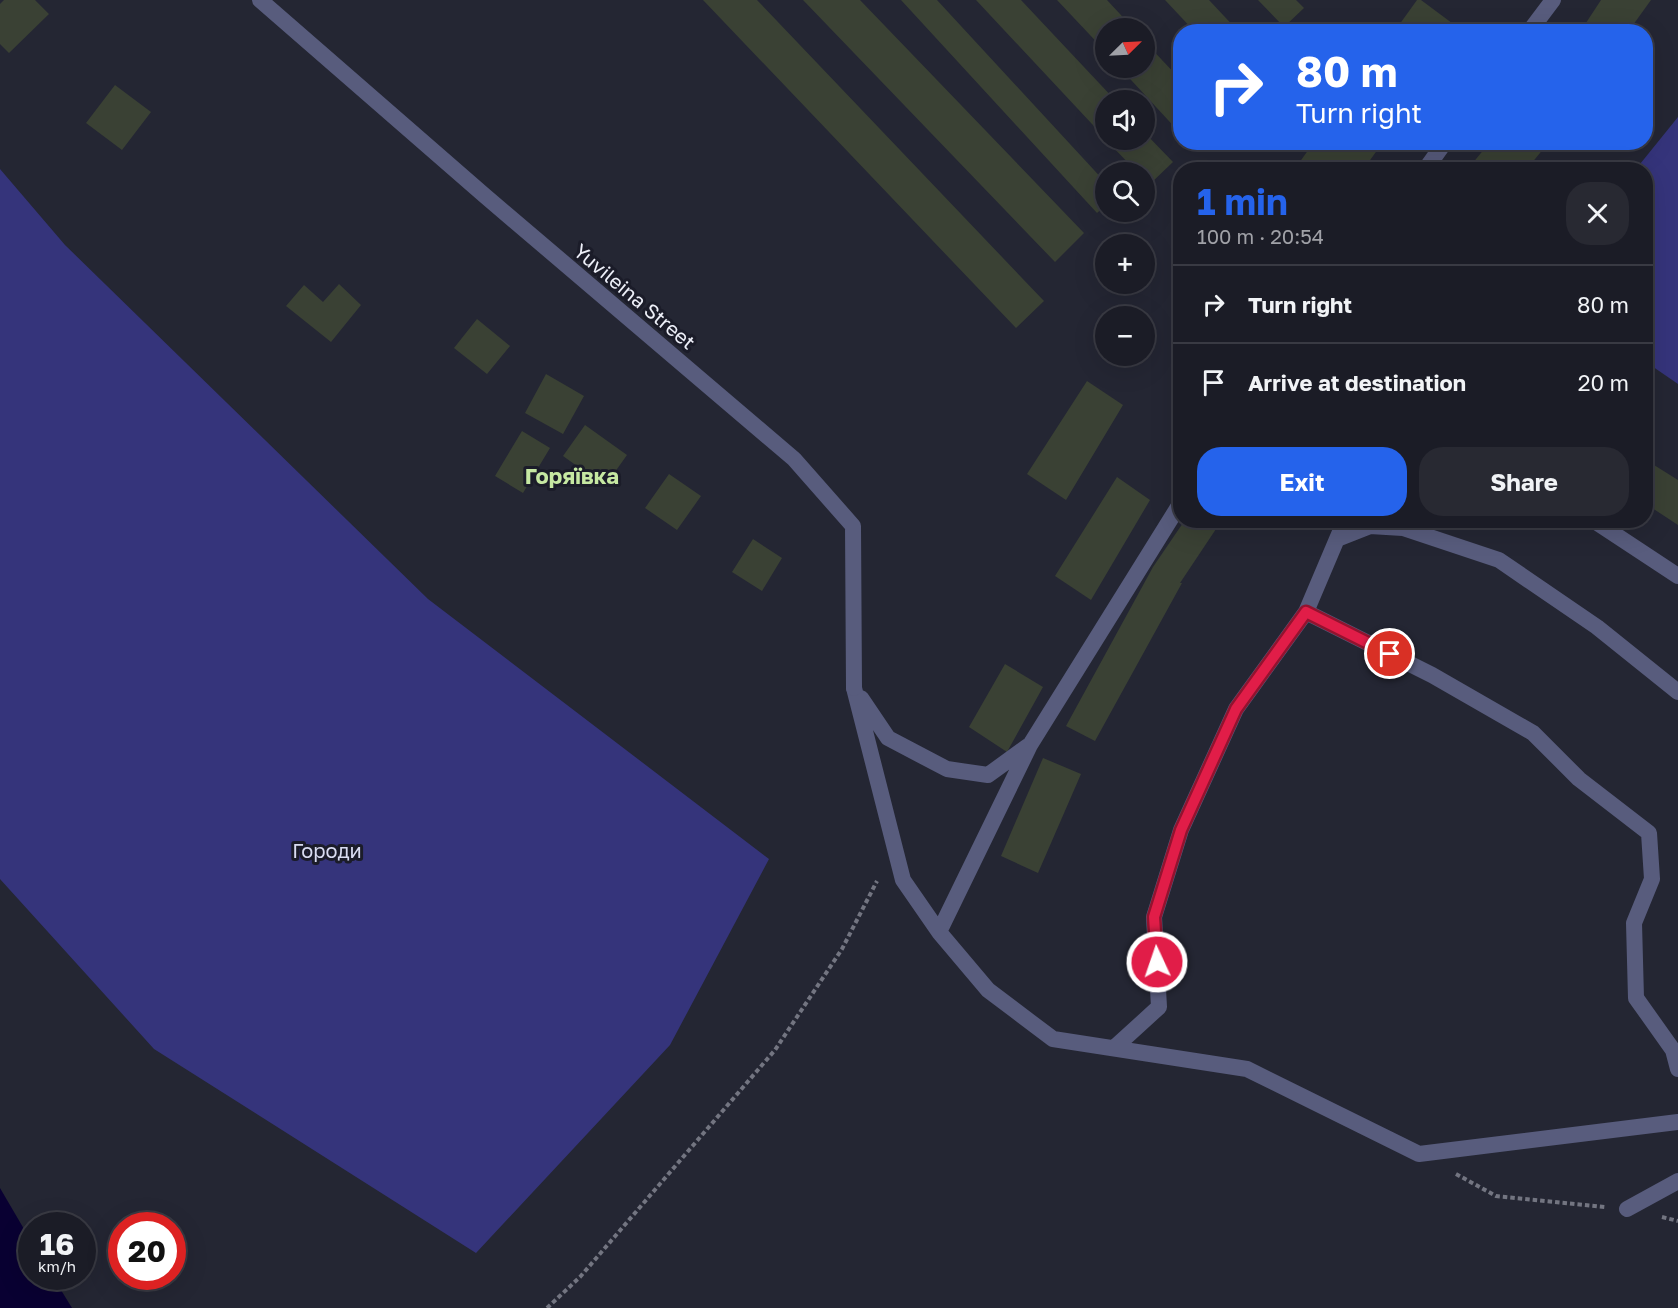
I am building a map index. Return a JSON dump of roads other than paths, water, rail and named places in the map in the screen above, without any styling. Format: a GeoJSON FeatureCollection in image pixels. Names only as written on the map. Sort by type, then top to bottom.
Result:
{"type":"FeatureCollection","features":[{"type":"Feature","properties":{"kind":"street","name":"Yuvileina Street"},"geometry":{"type":"LineString","coordinates":[[260,0],[484,195],[794,459],[853,526],[854,688],[903,880],[939,932],[988,990],[1053,1039],[1247,1069],[1419,1154],[1678,1122]]}},
{"type":"Feature","properties":{"kind":"street"},"geometry":{"type":"LineString","coordinates":[[1535,24],[1553,0]]}},
{"type":"Feature","properties":{"kind":"street"},"geometry":{"type":"LineString","coordinates":[[939,932],[1030,745],[1173,515]]}},
{"type":"Feature","properties":{"kind":"street"},"geometry":{"type":"LineString","coordinates":[[1114,1048],[1159,1007],[1154,917],[1181,830],[1236,709],[1306,612],[1342,528]]}},
{"type":"Feature","properties":{"kind":"street"},"geometry":{"type":"LineString","coordinates":[[1337,539],[1365,528]]}},
{"type":"Feature","properties":{"kind":"street"},"geometry":{"type":"LineString","coordinates":[[1403,528],[1499,560],[1598,627],[1678,692]]}},
{"type":"Feature","properties":{"kind":"street"},"geometry":{"type":"LineString","coordinates":[[1605,528],[1678,576]]}},
{"type":"Feature","properties":{"kind":"street"},"geometry":{"type":"LineString","coordinates":[[1306,612],[1432,675],[1533,733],[1580,778],[1649,833],[1652,879],[1634,923],[1636,998],[1673,1050],[1678,1069]]}},
{"type":"Feature","properties":{"kind":"street"},"geometry":{"type":"LineString","coordinates":[[854,688],[888,738],[947,769],[988,774],[1030,745]]}},
{"type":"Feature","properties":{"kind":"street"},"geometry":{"type":"LineString","coordinates":[[1627,1209],[1678,1181]]}},
{"type":"Feature","properties":{"kind":"district","name":"Горяївка"},"geometry":{"type":"Point","coordinates":[572,475]}},
{"type":"Feature","properties":{"kind":"park label","name":"Городи"},"geometry":{"type":"Point","coordinates":[327,850]}}]}
